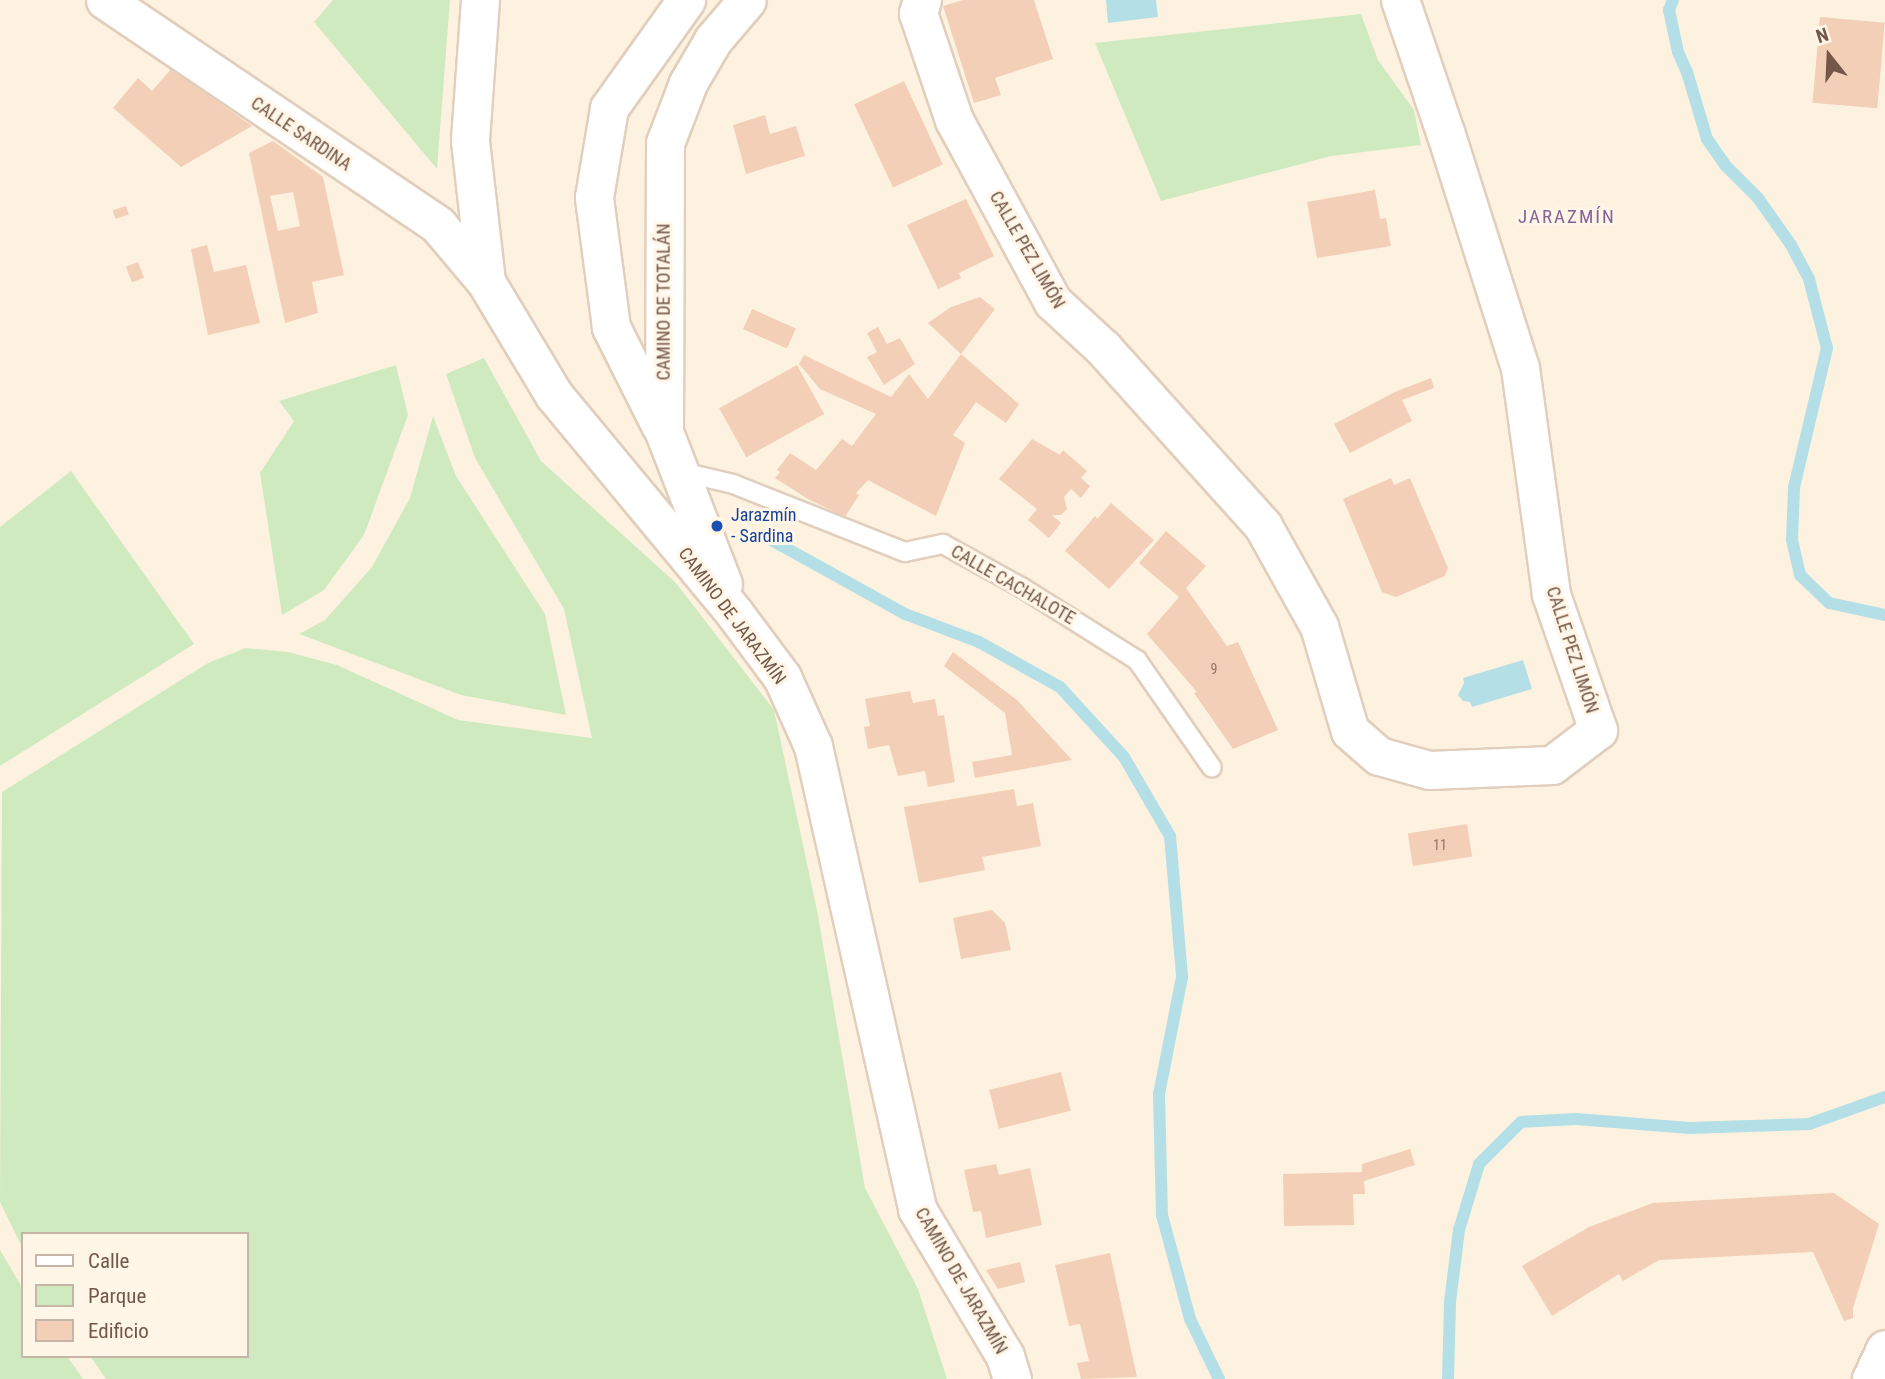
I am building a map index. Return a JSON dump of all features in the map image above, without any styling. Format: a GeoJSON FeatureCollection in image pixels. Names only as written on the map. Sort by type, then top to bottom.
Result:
{"type":"FeatureCollection","features":[{"type":"Feature","properties":{"kind":"street","name":"CALLE SARDINA"},"geometry":{"type":"LineString","coordinates":[[104,0],[438,225],[486,282]]}},
{"type":"Feature","properties":{"kind":"street","name":"CAMINO DE JARAZMÍN"},"geometry":{"type":"LineString","coordinates":[[480,0],[470,141],[486,282],[554,396],[735,614],[782,677],[813,746],[917,1209],[1005,1356],[1012,1379]]}},
{"type":"Feature","properties":{"kind":"street"},"geometry":{"type":"LineString","coordinates":[[664,432],[611,327],[594,197],[609,108],[686,0]]}},
{"type":"Feature","properties":{"kind":"street","name":"CAMINO DE TOTALÁN"},"geometry":{"type":"LineString","coordinates":[[735,614],[664,432],[665,143],[688,83],[713,40],[747,0]]}},
{"type":"Feature","properties":{"kind":"street","name":"CALLE PEZ LIMÓN"},"geometry":{"type":"LineString","coordinates":[[922,0],[918,13],[954,120],[1053,302],[1103,348],[1263,526],[1319,626],[1350,731],[1379,756],[1430,770],[1552,765],[1598,730],[1550,594],[1520,368],[1446,132],[1400,0]]}},
{"type":"Feature","properties":{"kind":"street"},"geometry":{"type":"LineString","coordinates":[[1871,1379],[1885,1349]]}},
{"type":"Feature","properties":{"kind":"lane","name":"CALLE CACHALOTE"},"geometry":{"type":"LineString","coordinates":[[678,471],[733,484],[905,552],[943,544],[1010,581],[1137,660],[1212,768]]}},
{"type":"Feature","properties":{"kind":"green space"},"geometry":{"type":"Polygon","coordinates":[[[333,0],[450,0],[437,169],[314,22],[333,0]]]}},
{"type":"Feature","properties":{"kind":"green space"},"geometry":{"type":"Polygon","coordinates":[[[1361,14],[1378,60],[1414,110],[1421,145],[1331,156],[1161,201],[1095,43],[1361,14]]]}},
{"type":"Feature","properties":{"kind":"green space"},"geometry":{"type":"Polygon","coordinates":[[[484,358],[541,461],[676,583],[774,710],[817,910],[865,1188],[918,1289],[947,1379],[106,1379],[91,1358],[248,1358],[248,1232],[21,1232],[21,1245],[0,1202],[2,792],[208,663],[246,648],[288,652],[337,665],[458,720],[592,738],[564,609],[475,458],[446,374],[484,358]]]}},
{"type":"Feature","properties":{"kind":"green space"},"geometry":{"type":"Polygon","coordinates":[[[396,365],[408,415],[364,535],[324,590],[282,615],[260,473],[294,421],[279,401],[396,365]]]}},
{"type":"Feature","properties":{"kind":"green space"},"geometry":{"type":"Polygon","coordinates":[[[433,416],[456,476],[545,614],[566,715],[461,695],[299,634],[325,620],[372,567],[410,498],[433,416]]]}},
{"type":"Feature","properties":{"kind":"green space"},"geometry":{"type":"Polygon","coordinates":[[[71,471],[194,644],[0,766],[0,527],[71,471]]]}},
{"type":"Feature","properties":{"kind":"green space"},"geometry":{"type":"Polygon","coordinates":[[[0,1250],[21,1286],[21,1358],[68,1358],[83,1379],[0,1379],[0,1250]]]}},
{"type":"Feature","properties":{"kind":"water"},"geometry":{"type":"Polygon","coordinates":[[[1106,0],[1156,0],[1158,17],[1108,23],[1106,0]]]}},
{"type":"Feature","properties":{"kind":"water"},"geometry":{"type":"Polygon","coordinates":[[[1523,660],[1532,689],[1472,707],[1470,702],[1463,701],[1458,695],[1464,683],[1463,678],[1523,660]]]}},
{"type":"Feature","properties":{"kind":"building"},"geometry":{"type":"Polygon","coordinates":[[[963,0],[1034,0],[1053,59],[995,78],[1001,95],[974,103],[943,6],[963,0]]]}},
{"type":"Feature","properties":{"kind":"building"},"geometry":{"type":"Polygon","coordinates":[[[1820,17],[1885,23],[1877,108],[1813,103],[1820,17]]]}},
{"type":"Feature","properties":{"kind":"building"},"geometry":{"type":"Polygon","coordinates":[[[171,69],[252,126],[181,167],[113,108],[138,78],[152,91],[171,69]]]}},
{"type":"Feature","properties":{"kind":"building"},"geometry":{"type":"Polygon","coordinates":[[[904,81],[943,164],[893,188],[854,104],[904,81]]]}},
{"type":"Feature","properties":{"kind":"building"},"geometry":{"type":"Polygon","coordinates":[[[765,115],[770,134],[796,126],[805,156],[746,174],[733,125],[765,115]]]}},
{"type":"Feature","properties":{"kind":"building"},"geometry":{"type":"Polygon","coordinates":[[[273,141],[323,177],[344,275],[312,282],[318,313],[285,323],[249,153],[273,141]],[[293,192],[270,196],[278,231],[300,226],[293,192]]]}},
{"type":"Feature","properties":{"kind":"building"},"geometry":{"type":"Polygon","coordinates":[[[1375,190],[1380,219],[1386,218],[1391,246],[1317,258],[1307,202],[1375,190]]]}},
{"type":"Feature","properties":{"kind":"building"},"geometry":{"type":"Polygon","coordinates":[[[966,199],[994,256],[959,273],[961,278],[938,289],[907,225],[966,199]]]}},
{"type":"Feature","properties":{"kind":"building"},"geometry":{"type":"Polygon","coordinates":[[[126,206],[129,215],[115,219],[113,210],[126,206]]]}},
{"type":"Feature","properties":{"kind":"building"},"geometry":{"type":"Polygon","coordinates":[[[207,245],[214,272],[246,265],[260,323],[208,335],[191,249],[207,245]]]}},
{"type":"Feature","properties":{"kind":"building"},"geometry":{"type":"Polygon","coordinates":[[[138,262],[144,278],[132,283],[126,267],[138,262]]]}},
{"type":"Feature","properties":{"kind":"building"},"geometry":{"type":"Polygon","coordinates":[[[980,297],[995,309],[961,354],[928,323],[951,307],[980,297]]]}},
{"type":"Feature","properties":{"kind":"building"},"geometry":{"type":"Polygon","coordinates":[[[752,309],[796,329],[787,349],[743,329],[752,309]]]}},
{"type":"Feature","properties":{"kind":"building"},"geometry":{"type":"Polygon","coordinates":[[[878,327],[887,344],[900,338],[915,364],[884,385],[867,357],[877,352],[867,333],[878,327]]]}},
{"type":"Feature","properties":{"kind":"building"},"geometry":{"type":"Polygon","coordinates":[[[961,354],[1019,404],[1006,423],[976,402],[953,435],[965,443],[936,516],[868,480],[856,493],[859,495],[845,517],[808,499],[775,478],[780,472],[777,470],[790,453],[816,470],[842,439],[852,446],[876,414],[820,389],[799,364],[804,355],[891,397],[909,374],[928,399],[961,354]]]}},
{"type":"Feature","properties":{"kind":"building"},"geometry":{"type":"Polygon","coordinates":[[[797,365],[824,414],[746,457],[719,408],[797,365]]]}},
{"type":"Feature","properties":{"kind":"building"},"geometry":{"type":"Polygon","coordinates":[[[1431,378],[1434,388],[1402,400],[1412,421],[1350,453],[1334,424],[1397,391],[1431,378]]]}},
{"type":"Feature","properties":{"kind":"building"},"geometry":{"type":"Polygon","coordinates":[[[1032,439],[1060,455],[1063,450],[1087,471],[1081,478],[1090,486],[1081,498],[1071,489],[1064,497],[1067,509],[1061,515],[1052,515],[1061,523],[1049,538],[1028,520],[1037,509],[999,479],[1032,439]]]}},
{"type":"Feature","properties":{"kind":"building"},"geometry":{"type":"Polygon","coordinates":[[[1391,478],[1394,485],[1410,478],[1448,568],[1445,576],[1396,597],[1382,592],[1343,499],[1391,478]]]}},
{"type":"Feature","properties":{"kind":"building"},"geometry":{"type":"Polygon","coordinates":[[[1111,503],[1154,540],[1109,589],[1065,551],[1095,516],[1097,519],[1111,503]]]}},
{"type":"Feature","properties":{"kind":"building"},"geometry":{"type":"Polygon","coordinates":[[[1166,531],[1206,566],[1186,588],[1227,646],[1238,642],[1278,730],[1233,749],[1194,693],[1197,692],[1147,634],[1179,597],[1139,563],[1166,531]]]}},
{"type":"Feature","properties":{"kind":"building"},"geometry":{"type":"Polygon","coordinates":[[[953,652],[1017,700],[1072,760],[975,778],[972,762],[1012,755],[1005,713],[944,666],[953,652]]]}},
{"type":"Feature","properties":{"kind":"building"},"geometry":{"type":"Polygon","coordinates":[[[910,691],[913,703],[935,699],[938,716],[944,715],[955,782],[928,787],[925,771],[898,776],[889,745],[868,749],[864,727],[870,726],[865,699],[910,691]]]}},
{"type":"Feature","properties":{"kind":"building"},"geometry":{"type":"Polygon","coordinates":[[[1014,789],[1017,806],[1033,803],[1041,846],[982,857],[985,870],[919,883],[904,807],[1014,789]]]}},
{"type":"Feature","properties":{"kind":"building"},"geometry":{"type":"Polygon","coordinates":[[[1467,824],[1472,857],[1413,866],[1408,833],[1467,824]]]}},
{"type":"Feature","properties":{"kind":"building"},"geometry":{"type":"Polygon","coordinates":[[[992,910],[1005,923],[1011,950],[961,959],[953,918],[992,910]]]}},
{"type":"Feature","properties":{"kind":"building"},"geometry":{"type":"Polygon","coordinates":[[[1061,1072],[1071,1111],[999,1129],[989,1090],[1061,1072]]]}},
{"type":"Feature","properties":{"kind":"building"},"geometry":{"type":"Polygon","coordinates":[[[1410,1149],[1415,1165],[1364,1181],[1365,1194],[1353,1194],[1354,1225],[1284,1226],[1283,1174],[1362,1172],[1362,1164],[1410,1149]]]}},
{"type":"Feature","properties":{"kind":"building"},"geometry":{"type":"Polygon","coordinates":[[[996,1164],[999,1175],[1030,1168],[1042,1225],[986,1238],[981,1211],[973,1212],[964,1170],[996,1164]]]}},
{"type":"Feature","properties":{"kind":"building"},"geometry":{"type":"Polygon","coordinates":[[[1834,1193],[1879,1224],[1853,1308],[1853,1318],[1844,1321],[1813,1252],[1659,1260],[1623,1281],[1619,1274],[1552,1316],[1522,1266],[1589,1227],[1653,1203],[1834,1193]]]}},
{"type":"Feature","properties":{"kind":"building"},"geometry":{"type":"Polygon","coordinates":[[[1110,1253],[1137,1377],[1081,1379],[1077,1363],[1089,1361],[1080,1324],[1069,1326],[1055,1265],[1110,1253]]]}},
{"type":"Feature","properties":{"kind":"building"},"geometry":{"type":"Polygon","coordinates":[[[1020,1262],[1025,1282],[998,1289],[986,1270],[1020,1262]]]}},
{"type":"Feature","properties":{"kind":"waterway"},"geometry":{"type":"LineString","coordinates":[[1673,0],[1669,10],[1678,52],[1687,72],[1707,139],[1725,165],[1758,198],[1791,245],[1809,279],[1827,348],[1794,488],[1792,540],[1800,575],[1829,603],[1885,615]]}},
{"type":"Feature","properties":{"kind":"waterway"},"geometry":{"type":"LineString","coordinates":[[766,537],[905,614],[979,642],[1060,687],[1124,757],[1170,836],[1182,977],[1159,1094],[1162,1215],[1190,1319],[1219,1379]]}},
{"type":"Feature","properties":{"kind":"waterway"},"geometry":{"type":"LineString","coordinates":[[1448,1379],[1450,1302],[1459,1230],[1479,1164],[1521,1122],[1576,1119],[1690,1128],[1809,1124],[1885,1097]]}},
{"type":"Feature","properties":{"kind":"place","name":"Jarazmín - Sardina"},"geometry":{"type":"Point","coordinates":[717,526]}},
{"type":"Feature","properties":{"kind":"district","name":"JARAZMÍN"},"geometry":{"type":"Point","coordinates":[1567,217]}}]}
